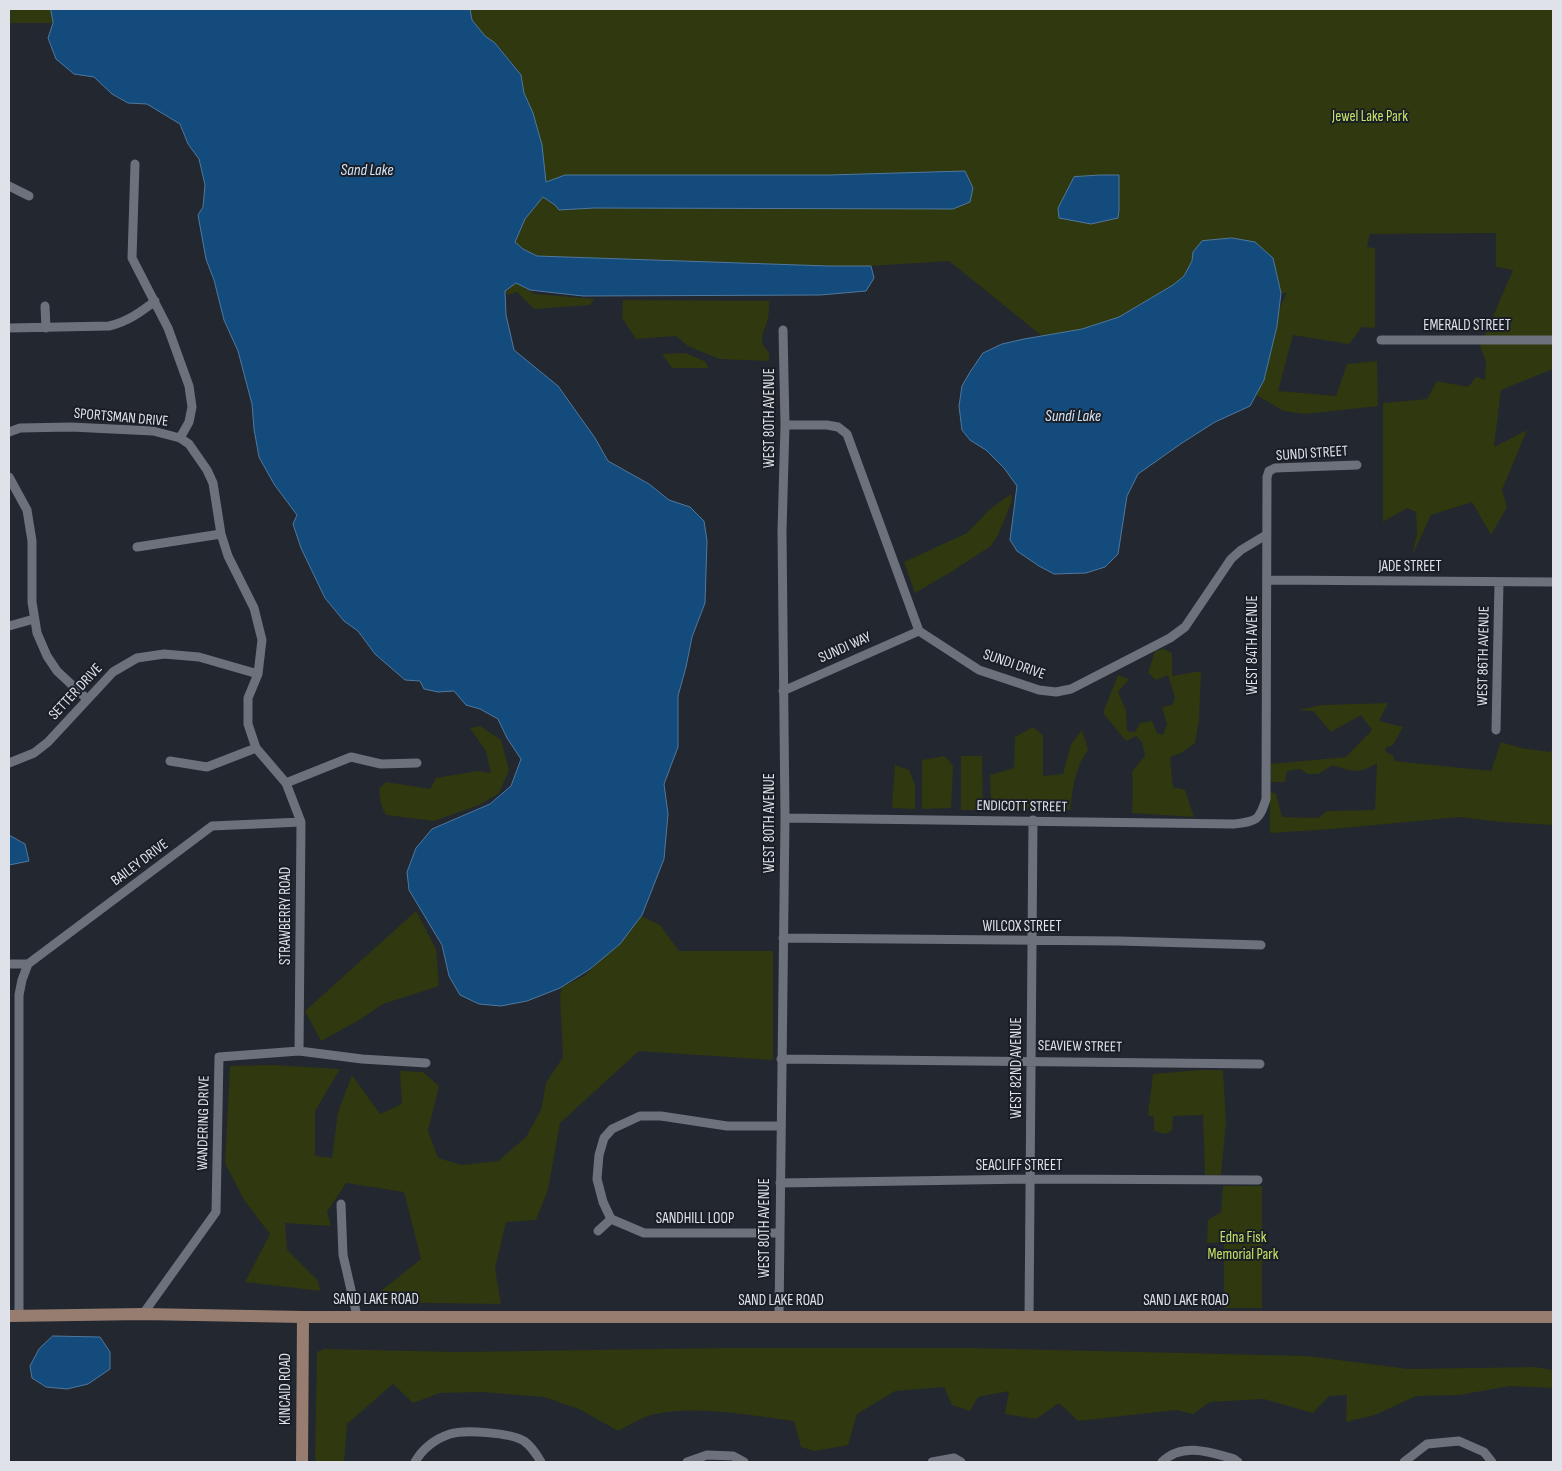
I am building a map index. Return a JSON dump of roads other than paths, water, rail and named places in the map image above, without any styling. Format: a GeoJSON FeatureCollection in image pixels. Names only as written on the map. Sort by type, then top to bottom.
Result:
{"type":"FeatureCollection","features":[{"type":"Feature","properties":{"kind":"main road","name":"SAND LAKE ROAD"},"geometry":{"type":"LineString","coordinates":[[14,1316],[143,1314],[303,1316],[1553,1317]]}},
{"type":"Feature","properties":{"kind":"main road","name":"KINCAID ROAD"},"geometry":{"type":"LineString","coordinates":[[302,1462],[303,1316]]}},
{"type":"Feature","properties":{"kind":"street"},"geometry":{"type":"LineString","coordinates":[[135,164],[132,258],[168,328],[189,386],[192,407],[189,422],[180,438]]}},
{"type":"Feature","properties":{"kind":"street"},"geometry":{"type":"LineString","coordinates":[[9,186],[29,196]]}},
{"type":"Feature","properties":{"kind":"street"},"geometry":{"type":"LineString","coordinates":[[9,328],[109,326],[120,323],[155,301]]}},
{"type":"Feature","properties":{"kind":"street"},"geometry":{"type":"LineString","coordinates":[[45,306],[46,328]]}},
{"type":"Feature","properties":{"kind":"street","name":"WEST 80TH AVENUE"},"geometry":{"type":"LineString","coordinates":[[778,1317],[785,818],[782,531],[785,425],[783,330]]}},
{"type":"Feature","properties":{"kind":"street","name":"EMERALD STREET"},"geometry":{"type":"LineString","coordinates":[[1381,340],[1553,340]]}},
{"type":"Feature","properties":{"kind":"street"},"geometry":{"type":"LineString","coordinates":[[785,425],[827,425],[838,427],[847,434],[919,631]]}},
{"type":"Feature","properties":{"kind":"street","name":"SPORTSMAN DRIVE"},"geometry":{"type":"LineString","coordinates":[[9,432],[20,428],[71,427],[153,431],[180,438],[189,444],[202,460],[213,483],[221,534],[228,556],[254,608],[262,640],[258,674],[248,698],[248,724],[256,748],[286,783]]}},
{"type":"Feature","properties":{"kind":"street","name":"SUNDI STREET"},"geometry":{"type":"LineString","coordinates":[[1269,471],[1275,468],[1357,465]]}},
{"type":"Feature","properties":{"kind":"street","name":"WEST 84TH AVENUE"},"geometry":{"type":"LineString","coordinates":[[1258,818],[1266,799],[1266,535],[1267,477],[1269,471]]}},
{"type":"Feature","properties":{"kind":"street"},"geometry":{"type":"LineString","coordinates":[[9,477],[27,510],[32,541],[32,602],[37,633],[47,656],[57,671],[87,699]]}},
{"type":"Feature","properties":{"kind":"street"},"geometry":{"type":"LineString","coordinates":[[137,547],[221,534]]}},
{"type":"Feature","properties":{"kind":"street","name":"SUNDI DRIVE"},"geometry":{"type":"LineString","coordinates":[[919,631],[978,670],[1039,690],[1056,692],[1071,689],[1170,638],[1185,627],[1231,559],[1241,550],[1266,535]]}},
{"type":"Feature","properties":{"kind":"street","name":"JADE STREET"},"geometry":{"type":"LineString","coordinates":[[1267,580],[1553,582]]}},
{"type":"Feature","properties":{"kind":"street","name":"WEST 86TH AVENUE"},"geometry":{"type":"LineString","coordinates":[[1496,730],[1499,582]]}},
{"type":"Feature","properties":{"kind":"street"},"geometry":{"type":"LineString","coordinates":[[9,626],[34,619]]}},
{"type":"Feature","properties":{"kind":"street","name":"SUNDI WAY"},"geometry":{"type":"LineString","coordinates":[[783,691],[919,631]]}},
{"type":"Feature","properties":{"kind":"street","name":"SETTER DRIVE"},"geometry":{"type":"LineString","coordinates":[[9,764],[34,753],[48,742],[113,672],[137,658],[164,654],[199,657],[258,674]]}},
{"type":"Feature","properties":{"kind":"street"},"geometry":{"type":"LineString","coordinates":[[170,761],[207,767],[256,748]]}},
{"type":"Feature","properties":{"kind":"street"},"geometry":{"type":"LineString","coordinates":[[286,783],[351,757],[381,764],[417,763]]}},
{"type":"Feature","properties":{"kind":"street","name":"STRAWBERRY ROAD"},"geometry":{"type":"LineString","coordinates":[[286,783],[301,822],[299,1051]]}},
{"type":"Feature","properties":{"kind":"street","name":"ENDICOTT STREET"},"geometry":{"type":"LineString","coordinates":[[785,818],[1234,824],[1258,818]]}},
{"type":"Feature","properties":{"kind":"street","name":"WEST 82ND AVENUE"},"geometry":{"type":"LineString","coordinates":[[1029,1317],[1033,820]]}},
{"type":"Feature","properties":{"kind":"street","name":"BAILEY DRIVE"},"geometry":{"type":"LineString","coordinates":[[28,964],[212,826],[301,822]]}},
{"type":"Feature","properties":{"kind":"street","name":"WILCOX STREET"},"geometry":{"type":"LineString","coordinates":[[783,938],[1119,941],[1261,945]]}},
{"type":"Feature","properties":{"kind":"street"},"geometry":{"type":"LineString","coordinates":[[9,964],[28,964],[19,995],[13,1119],[14,1316]]}},
{"type":"Feature","properties":{"kind":"street","name":"WANDERING DRIVE"},"geometry":{"type":"LineString","coordinates":[[143,1314],[216,1212],[219,1057],[299,1051],[362,1060],[426,1063]]}},
{"type":"Feature","properties":{"kind":"street","name":"SEAVIEW STREET"},"geometry":{"type":"LineString","coordinates":[[781,1059],[1031,1060],[1260,1064]]}},
{"type":"Feature","properties":{"kind":"street"},"geometry":{"type":"LineString","coordinates":[[598,1231],[611,1219],[603,1202],[597,1179],[599,1156],[604,1138],[612,1129],[640,1116],[661,1116],[727,1126],[780,1126]]}},
{"type":"Feature","properties":{"kind":"street","name":"SEACLIFF STREET"},"geometry":{"type":"LineString","coordinates":[[780,1183],[1030,1179],[1258,1180]]}},
{"type":"Feature","properties":{"kind":"street"},"geometry":{"type":"LineString","coordinates":[[341,1204],[343,1255],[357,1316]]}},
{"type":"Feature","properties":{"kind":"street","name":"SANDHILL LOOP"},"geometry":{"type":"LineString","coordinates":[[611,1219],[644,1233],[779,1234]]}},
{"type":"Feature","properties":{"kind":"street"},"geometry":{"type":"LineString","coordinates":[[415,1462],[431,1442],[452,1433],[484,1432],[511,1436],[523,1441],[538,1456],[541,1462]]}},
{"type":"Feature","properties":{"kind":"street"},"geometry":{"type":"LineString","coordinates":[[1404,1462],[1427,1444],[1459,1440],[1484,1452],[1492,1462]]}},
{"type":"Feature","properties":{"kind":"street"},"geometry":{"type":"LineString","coordinates":[[1162,1462],[1181,1451],[1200,1449],[1234,1459],[1238,1462]]}},
{"type":"Feature","properties":{"kind":"street"},"geometry":{"type":"LineString","coordinates":[[687,1462],[707,1455],[734,1456],[744,1462]]}},
{"type":"Feature","properties":{"kind":"street"},"geometry":{"type":"LineString","coordinates":[[932,1462],[954,1458],[961,1462]]}},
{"type":"Feature","properties":{"kind":"water","name":"Sand Lake"},"geometry":{"type":"Polygon","coordinates":[[[51,9],[470,9],[472,20],[485,36],[495,43],[521,75],[524,93],[533,113],[542,145],[546,182],[565,175],[829,175],[965,171],[973,188],[970,202],[953,209],[594,208],[559,210],[543,197],[525,219],[515,242],[523,249],[537,256],[871,266],[874,278],[866,291],[820,295],[583,296],[530,290],[516,283],[505,291],[506,315],[514,350],[558,386],[595,438],[608,461],[649,484],[669,500],[690,507],[704,521],[707,541],[705,603],[692,637],[678,696],[678,747],[664,784],[668,814],[664,859],[642,915],[620,944],[590,969],[560,988],[527,1001],[501,1006],[479,1004],[460,995],[449,976],[442,945],[409,890],[407,872],[416,848],[432,829],[490,804],[511,786],[521,759],[507,738],[498,719],[480,709],[466,705],[454,691],[438,692],[424,689],[420,681],[405,680],[375,654],[358,631],[344,621],[325,598],[301,548],[293,524],[297,515],[274,484],[259,457],[252,404],[238,351],[224,320],[214,280],[206,259],[198,215],[203,207],[205,185],[199,159],[188,144],[180,124],[147,104],[128,103],[112,94],[94,77],[74,74],[56,59],[48,38],[53,23],[51,9]]]}},
{"type":"Feature","properties":{"kind":"water"},"geometry":{"type":"Polygon","coordinates":[[[1119,175],[1118,218],[1091,224],[1059,218],[1058,208],[1074,177],[1119,175]]]}},
{"type":"Feature","properties":{"kind":"water","name":"Sundi Lake"},"geometry":{"type":"Polygon","coordinates":[[[1232,238],[1255,242],[1273,258],[1281,293],[1277,326],[1264,380],[1250,406],[1215,422],[1138,474],[1127,496],[1118,554],[1105,567],[1086,573],[1054,574],[1039,566],[1017,551],[1010,540],[1017,486],[1004,468],[986,450],[970,440],[962,430],[959,406],[962,386],[970,372],[983,353],[1002,344],[1082,329],[1119,317],[1173,285],[1184,276],[1192,261],[1193,252],[1202,241],[1232,238]]]}},
{"type":"Feature","properties":{"kind":"water"},"geometry":{"type":"Polygon","coordinates":[[[9,835],[25,844],[29,861],[9,865],[9,835]]]}},
{"type":"Feature","properties":{"kind":"water"},"geometry":{"type":"Polygon","coordinates":[[[53,1336],[100,1337],[110,1352],[110,1369],[88,1384],[67,1389],[46,1387],[32,1378],[30,1366],[39,1349],[53,1336]]]}},
{"type":"Feature","properties":{"kind":"park label","name":"Jewel Lake Park"},"geometry":{"type":"Point","coordinates":[1370,117]}},
{"type":"Feature","properties":{"kind":"park label","name":"Edna Fisk Memorial Park"},"geometry":{"type":"Point","coordinates":[1243,1246]}}]}
